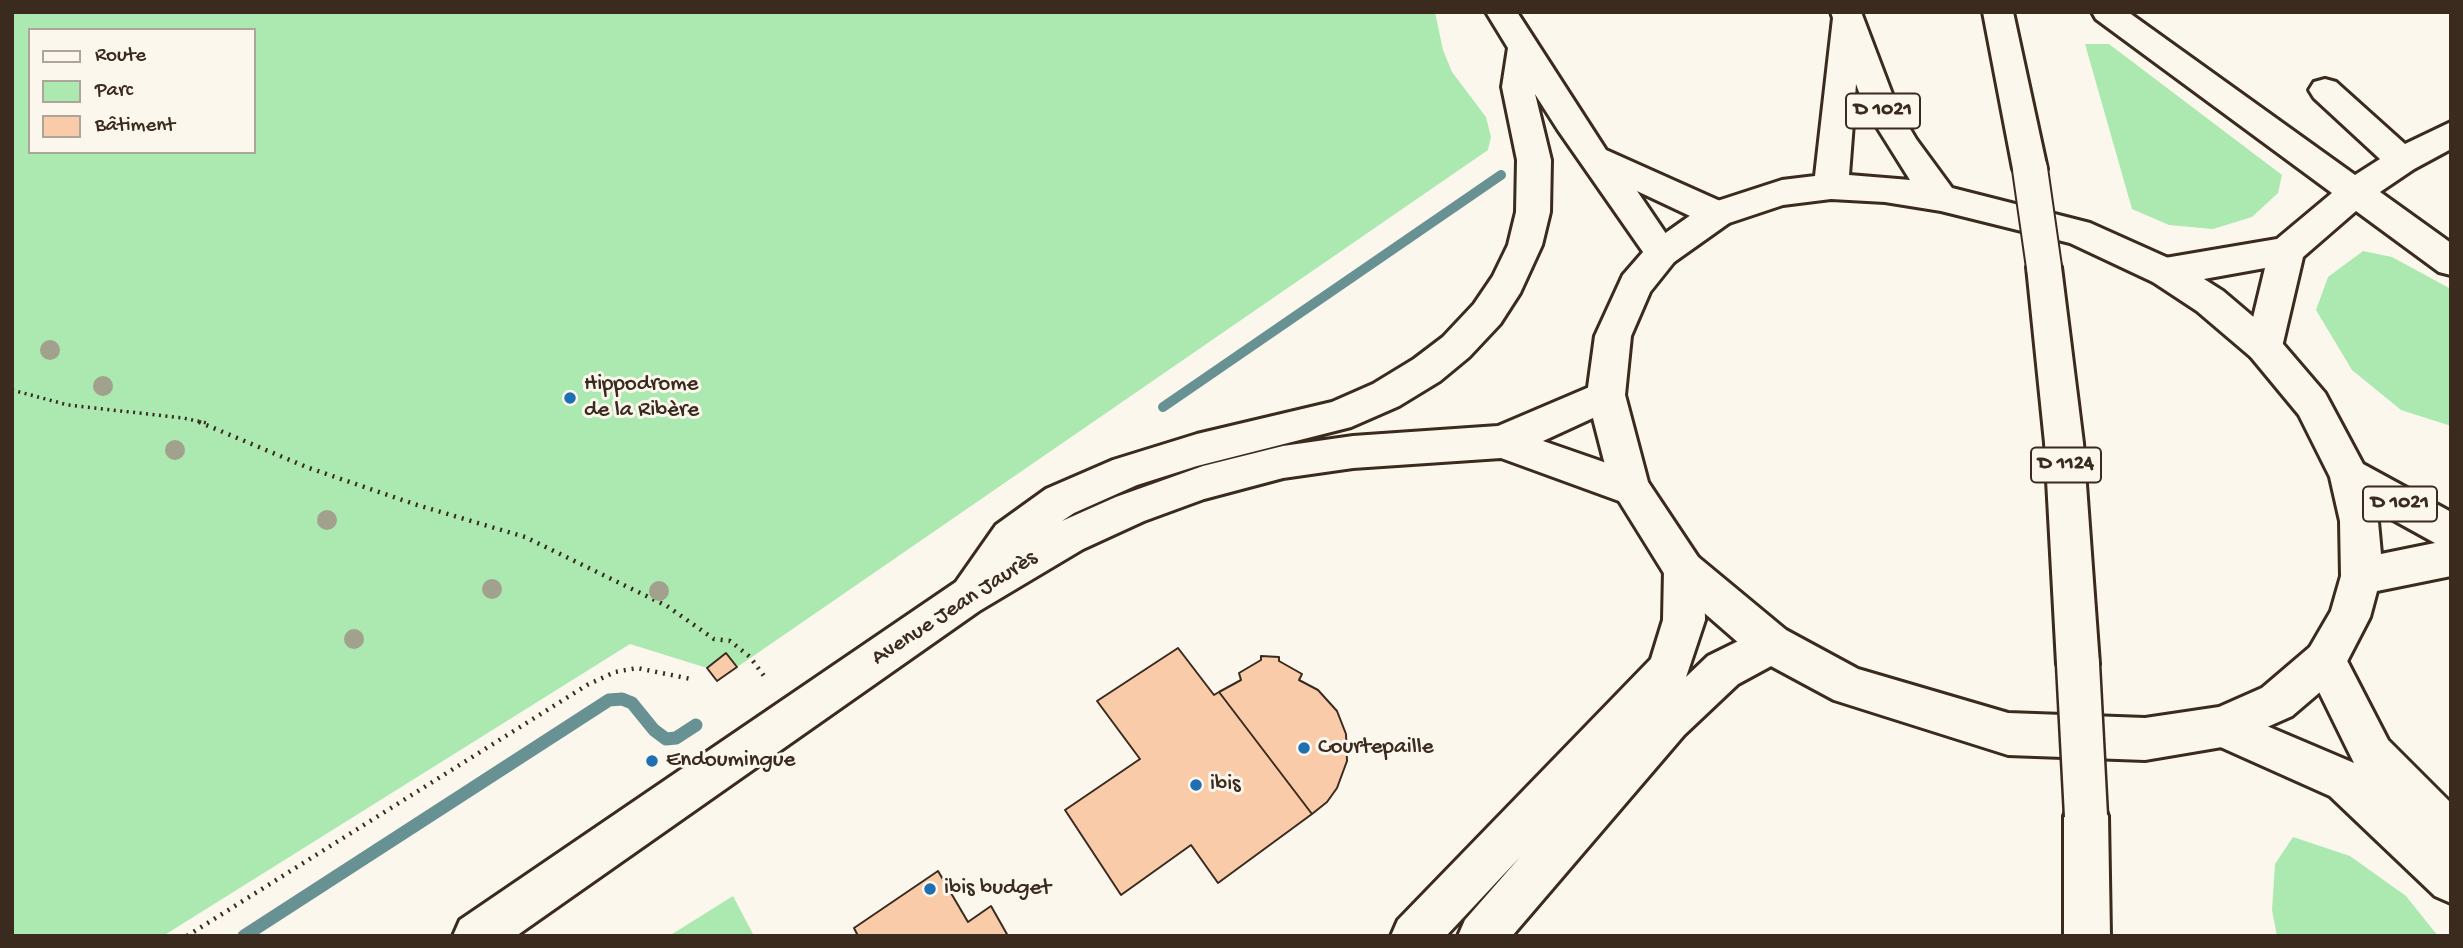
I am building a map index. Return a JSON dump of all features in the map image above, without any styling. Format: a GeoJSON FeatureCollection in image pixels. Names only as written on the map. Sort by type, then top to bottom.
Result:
{"type":"FeatureCollection","features":[{"type":"Feature","properties":{"kind":"main road"},"geometry":{"type":"LineString","coordinates":[[1501,12],[1595,158],[1662,253]]}},
{"type":"Feature","properties":{"kind":"main road","name":"D 1124"},"geometry":{"type":"LineString","coordinates":[[1998,12],[2030,169],[2064,443],[2086,816],[2087,936]]}},
{"type":"Feature","properties":{"kind":"main road"},"geometry":{"type":"LineString","coordinates":[[2107,12],[2451,262]]}},
{"type":"Feature","properties":{"kind":"main road","name":"D 1021"},"geometry":{"type":"LineString","coordinates":[[1831,187],[1846,13]]}},
{"type":"Feature","properties":{"kind":"main road","name":"D 1021"},"geometry":{"type":"LineString","coordinates":[[1846,13],[1881,108],[1904,147],[1941,198]]}},
{"type":"Feature","properties":{"kind":"main road"},"geometry":{"type":"LineString","coordinates":[[965,598],[1010,537],[1060,500],[1127,472],[1198,450],[1338,416],[1386,395],[1456,347],[1487,314],[1508,283],[1525,245],[1533,212],[1534,160],[1518,87],[1523,49]]}},
{"type":"Feature","properties":{"kind":"main road"},"geometry":{"type":"LineString","coordinates":[[2325,90],[2402,160]]}},
{"type":"Feature","properties":{"kind":"main road"},"geometry":{"type":"LineString","coordinates":[[2165,272],[2287,251],[2354,193],[2402,160],[2451,134]]}},
{"type":"Feature","properties":{"kind":"main road"},"geometry":{"type":"LineString","coordinates":[[1595,158],[1717,214]]}},
{"type":"Feature","properties":{"kind":"main road"},"geometry":{"type":"LineString","coordinates":[[1831,187],[1885,189],[1941,198],[2078,233],[2165,272],[2210,301],[2264,347],[2312,404],[2349,476],[2360,520],[2361,576],[2350,617],[2325,661],[2277,702],[2222,727],[2145,739],[2008,734],[1849,686],[1771,644],[1684,570],[1630,488],[1606,395],[1613,336],[1635,285],[1662,253],[1717,214],[1782,193],[1831,187]]}},
{"type":"Feature","properties":{"kind":"main road"},"geometry":{"type":"LineString","coordinates":[[2264,347],[2287,251]]}},
{"type":"Feature","properties":{"kind":"main road","name":"Avenue Jean Jaurès"},"geometry":{"type":"LineString","coordinates":[[476,936],[965,598],[1069,537],[1130,509],[1203,483],[1294,460],[1353,452],[1501,442],[1606,395]]}},
{"type":"Feature","properties":{"kind":"main road","name":"Avenue Jean Jaurès"},"geometry":{"type":"LineString","coordinates":[[1501,442],[1630,488]]}},
{"type":"Feature","properties":{"kind":"main road","name":"D 1021"},"geometry":{"type":"LineString","coordinates":[[2349,476],[2451,532]]}},
{"type":"Feature","properties":{"kind":"main road"},"geometry":{"type":"LineString","coordinates":[[2361,576],[2451,558]]}},
{"type":"Feature","properties":{"kind":"main road"},"geometry":{"type":"LineString","coordinates":[[1414,936],[1668,670],[1684,621],[1684,570]]}},
{"type":"Feature","properties":{"kind":"main road"},"geometry":{"type":"LineString","coordinates":[[1482,936],[1669,721],[1723,670],[1771,644]]}},
{"type":"Feature","properties":{"kind":"main road"},"geometry":{"type":"LineString","coordinates":[[2325,661],[2373,755],[2451,835]]}},
{"type":"Feature","properties":{"kind":"main road"},"geometry":{"type":"LineString","coordinates":[[2222,727],[2346,781],[2451,880]]}},
{"type":"Feature","properties":{"kind":"path"},"geometry":{"type":"LineString","coordinates":[[12,390],[68,405],[183,418],[209,424],[309,468],[414,504],[525,537],[667,606],[713,639],[730,641],[750,657],[767,680]]}},
{"type":"Feature","properties":{"kind":"path"},"geometry":{"type":"LineString","coordinates":[[187,936],[587,685],[615,672],[637,668],[691,679]]}},
{"type":"Feature","properties":{"kind":"green space","name":"Hippodrome de la Ribère"},"geometry":{"type":"Polygon","coordinates":[[[12,12],[1435,12],[1443,50],[1452,72],[1486,117],[1491,137],[1488,150],[717,681],[707,668],[630,644],[163,936],[12,936],[12,12]]]}},
{"type":"Feature","properties":{"kind":"green space"},"geometry":{"type":"Polygon","coordinates":[[[2085,44],[2109,44],[2282,175],[2278,193],[2252,217],[2213,229],[2169,225],[2132,209],[2085,44]]]}},
{"type":"Feature","properties":{"kind":"green space"},"geometry":{"type":"Polygon","coordinates":[[[2363,251],[2392,257],[2451,289],[2451,426],[2401,410],[2352,370],[2316,310],[2328,277],[2363,251]]]}},
{"type":"Feature","properties":{"kind":"green space"},"geometry":{"type":"Polygon","coordinates":[[[2293,837],[2350,856],[2406,896],[2438,936],[2277,936],[2272,910],[2275,864],[2293,837]]]}},
{"type":"Feature","properties":{"kind":"green space"},"geometry":{"type":"Polygon","coordinates":[[[733,896],[754,936],[669,936],[733,896]]]}},
{"type":"Feature","properties":{"kind":"building","name":"ibis"},"geometry":{"type":"Polygon","coordinates":[[[1178,648],[1214,695],[1219,692],[1312,814],[1218,883],[1191,845],[1121,895],[1065,810],[1140,759],[1097,701],[1178,648]]]}},
{"type":"Feature","properties":{"kind":"building"},"geometry":{"type":"Polygon","coordinates":[[[726,653],[737,667],[717,681],[707,668],[726,653]]]}},
{"type":"Feature","properties":{"kind":"building","name":"Courtepaille"},"geometry":{"type":"Polygon","coordinates":[[[1261,656],[1279,657],[1279,661],[1302,674],[1299,680],[1318,690],[1337,711],[1346,734],[1347,761],[1337,788],[1327,802],[1312,814],[1219,692],[1241,680],[1239,673],[1261,660],[1261,656]]]}},
{"type":"Feature","properties":{"kind":"building","name":"ibis budget"},"geometry":{"type":"Polygon","coordinates":[[[938,871],[968,922],[991,906],[1008,936],[858,936],[854,928],[938,871]]]}},
{"type":"Feature","properties":{"kind":"waterway"},"geometry":{"type":"LineString","coordinates":[[1163,407],[1501,175]]}},
{"type":"Feature","properties":{"kind":"waterway"},"geometry":{"type":"LineString","coordinates":[[244,936],[609,700],[622,699],[632,703],[654,730],[666,739],[676,738],[696,725]]}},
{"type":"Feature","properties":{"kind":"place","name":"Hippodrome de la Ribère"},"geometry":{"type":"Point","coordinates":[570,398]}},
{"type":"Feature","properties":{"kind":"place","name":"Courtepaille"},"geometry":{"type":"Point","coordinates":[1304,748]}},
{"type":"Feature","properties":{"kind":"place","name":"Endoumingue"},"geometry":{"type":"Point","coordinates":[652,761]}},
{"type":"Feature","properties":{"kind":"place","name":"ibis"},"geometry":{"type":"Point","coordinates":[1196,785]}},
{"type":"Feature","properties":{"kind":"place","name":"ibis budget"},"geometry":{"type":"Point","coordinates":[930,889]}}]}
